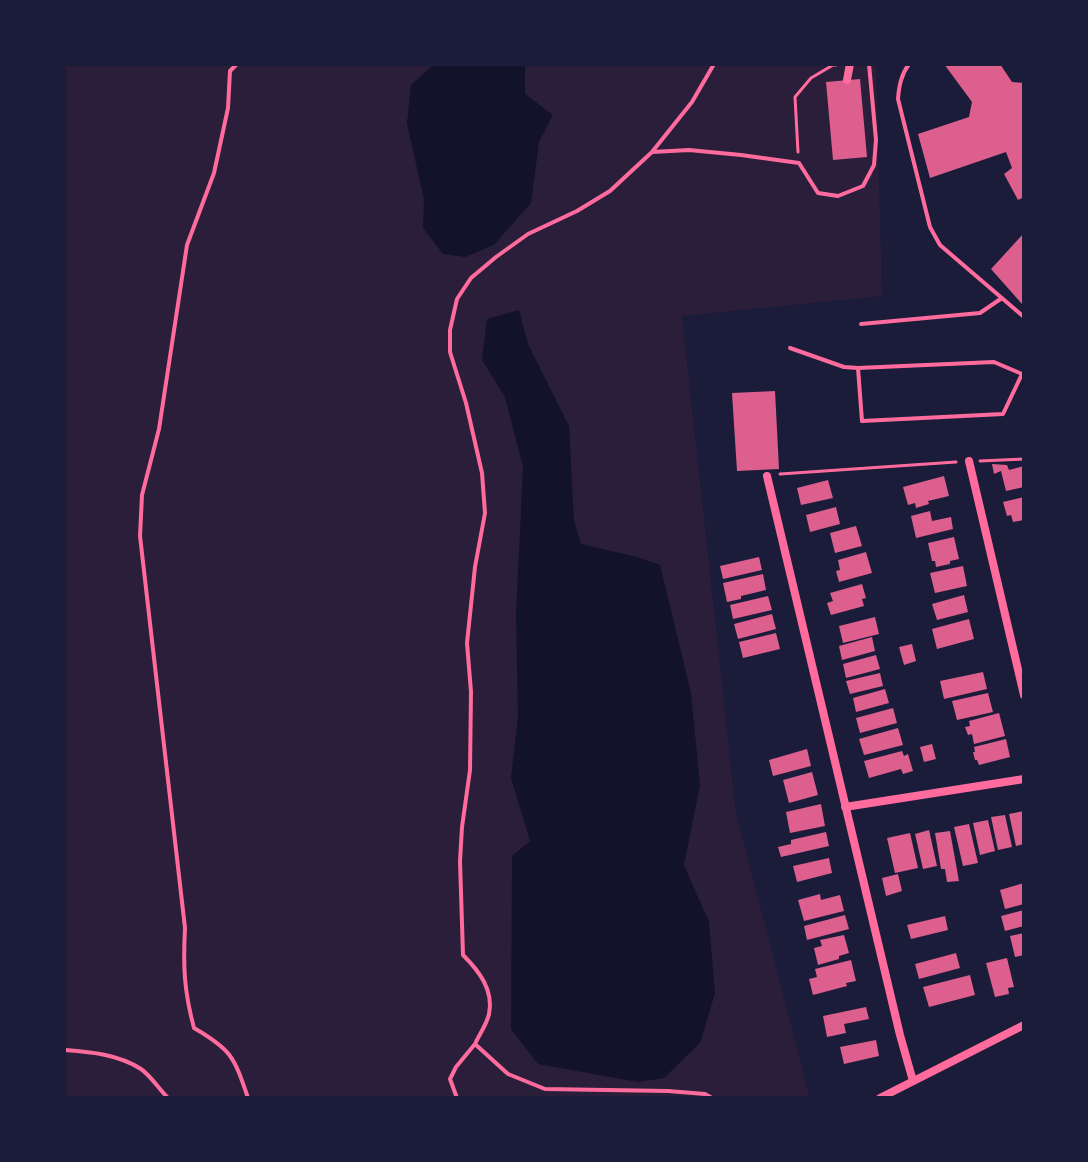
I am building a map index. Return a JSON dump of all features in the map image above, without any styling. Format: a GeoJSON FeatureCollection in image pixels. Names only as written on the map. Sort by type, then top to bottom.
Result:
{"type":"FeatureCollection","features":[{"type":"Feature","properties":{"kind":"street"},"geometry":{"type":"LineString","coordinates":[[847,80],[850,64]]}},
{"type":"Feature","properties":{"kind":"street"},"geometry":{"type":"LineString","coordinates":[[969,461],[1024,695]]}},
{"type":"Feature","properties":{"kind":"street"},"geometry":{"type":"LineString","coordinates":[[767,476],[913,1081]]}},
{"type":"Feature","properties":{"kind":"street"},"geometry":{"type":"LineString","coordinates":[[845,807],[1024,779]]}},
{"type":"Feature","properties":{"kind":"street"},"geometry":{"type":"LineString","coordinates":[[880,1098],[1024,1025]]}},
{"type":"Feature","properties":{"kind":"lane"},"geometry":{"type":"LineString","coordinates":[[227,64],[230,71],[228,108],[214,173],[187,245],[159,429],[142,495],[140,536],[185,928],[183,972],[187,1002],[194,1028],[219,1042],[230,1053],[248,1098]]}},
{"type":"Feature","properties":{"kind":"lane"},"geometry":{"type":"LineString","coordinates":[[230,71],[237,64]]}},
{"type":"Feature","properties":{"kind":"lane"},"geometry":{"type":"LineString","coordinates":[[457,1098],[450,1079],[475,1044],[489,1014],[489,991],[478,970],[463,955],[460,861],[470,770],[471,692],[467,643],[475,567],[485,513],[482,473],[466,403],[450,352],[450,330],[457,299],[471,278],[528,234],[610,191],[652,152],[692,102],[714,64]]}},
{"type":"Feature","properties":{"kind":"lane"},"geometry":{"type":"LineString","coordinates":[[652,152],[689,150],[799,163],[818,193],[838,196],[863,186],[874,165],[876,140],[869,64]]}},
{"type":"Feature","properties":{"kind":"lane"},"geometry":{"type":"LineString","coordinates":[[909,64],[899,84],[898,99],[930,227],[940,245],[1024,317]]}},
{"type":"Feature","properties":{"kind":"lane"},"geometry":{"type":"LineString","coordinates":[[861,324],[980,313],[1002,298]]}},
{"type":"Feature","properties":{"kind":"lane"},"geometry":{"type":"LineString","coordinates":[[790,348],[844,367],[994,362],[1023,374],[1003,414],[862,421],[858,368]]}},
{"type":"Feature","properties":{"kind":"lane"},"geometry":{"type":"LineString","coordinates":[[475,1044],[508,1074],[545,1089],[668,1091],[705,1094],[712,1098]]}},
{"type":"Feature","properties":{"kind":"lane"},"geometry":{"type":"LineString","coordinates":[[64,1050],[98,1053],[124,1060],[143,1070],[168,1098]]}},
{"type":"Feature","properties":{"kind":"path"},"geometry":{"type":"LineString","coordinates":[[799,163],[795,97],[811,78],[833,65],[850,64]]}},
{"type":"Feature","properties":{"kind":"path"},"geometry":{"type":"LineString","coordinates":[[781,474],[1024,459]]}},
{"type":"Feature","properties":{"kind":"shaded area"},"geometry":{"type":"Polygon","coordinates":[[[64,64],[876,64],[882,296],[682,316],[736,813],[810,1098],[64,1098],[64,64]]]}},
{"type":"Feature","properties":{"kind":"shaded area"},"geometry":{"type":"Polygon","coordinates":[[[434,64],[525,64],[525,94],[553,115],[539,142],[531,203],[494,245],[465,257],[443,254],[423,228],[424,200],[407,123],[411,85],[434,64]]]}},
{"type":"Feature","properties":{"kind":"shaded area"},"geometry":{"type":"Polygon","coordinates":[[[519,310],[528,344],[569,426],[574,521],[581,544],[660,565],[691,693],[700,785],[684,865],[709,922],[715,993],[700,1043],[664,1078],[638,1082],[538,1064],[511,1029],[512,856],[530,841],[511,778],[518,717],[516,614],[523,467],[505,397],[482,360],[487,319],[519,310]]]}},
{"type":"Feature","properties":{"kind":"building"},"geometry":{"type":"Polygon","coordinates":[[[944,64],[1000,64],[1012,82],[1024,83],[1024,197],[1018,200],[1004,174],[1012,168],[1006,152],[930,178],[918,134],[969,117],[972,102],[944,64]]]}},
{"type":"Feature","properties":{"kind":"building"},"geometry":{"type":"Polygon","coordinates":[[[860,79],[867,157],[833,160],[826,82],[860,79]]]}},
{"type":"Feature","properties":{"kind":"building"},"geometry":{"type":"Polygon","coordinates":[[[1024,233],[1024,302],[1022,304],[991,269],[1024,233]]]}},
{"type":"Feature","properties":{"kind":"building"},"geometry":{"type":"Polygon","coordinates":[[[775,391],[779,469],[737,471],[732,393],[775,391]]]}},
{"type":"Feature","properties":{"kind":"building"},"geometry":{"type":"Polygon","coordinates":[[[992,464],[1007,465],[1009,470],[1024,466],[1024,487],[1006,491],[1001,471],[994,474],[992,464]]]}},
{"type":"Feature","properties":{"kind":"building"},"geometry":{"type":"Polygon","coordinates":[[[944,476],[949,496],[928,501],[929,504],[916,508],[915,503],[908,505],[903,487],[944,476]]]}},
{"type":"Feature","properties":{"kind":"building"},"geometry":{"type":"Polygon","coordinates":[[[828,480],[833,498],[801,505],[797,488],[828,480]]]}},
{"type":"Feature","properties":{"kind":"building"},"geometry":{"type":"Polygon","coordinates":[[[1024,497],[1024,520],[1013,522],[1011,515],[1007,516],[1003,502],[1024,497]]]}},
{"type":"Feature","properties":{"kind":"building"},"geometry":{"type":"Polygon","coordinates":[[[836,507],[840,524],[810,532],[806,515],[836,507]]]}},
{"type":"Feature","properties":{"kind":"building"},"geometry":{"type":"Polygon","coordinates":[[[930,511],[932,521],[951,517],[953,529],[916,538],[911,516],[930,511]]]}},
{"type":"Feature","properties":{"kind":"building"},"geometry":{"type":"Polygon","coordinates":[[[856,526],[862,546],[835,553],[830,533],[856,526]]]}},
{"type":"Feature","properties":{"kind":"building"},"geometry":{"type":"Polygon","coordinates":[[[954,537],[959,559],[936,567],[928,543],[954,537]]]}},
{"type":"Feature","properties":{"kind":"building"},"geometry":{"type":"Polygon","coordinates":[[[866,552],[872,573],[839,582],[836,571],[840,570],[838,560],[866,552]]]}},
{"type":"Feature","properties":{"kind":"building"},"geometry":{"type":"Polygon","coordinates":[[[759,557],[762,570],[723,579],[720,566],[759,557]]]}},
{"type":"Feature","properties":{"kind":"building"},"geometry":{"type":"Polygon","coordinates":[[[963,566],[967,586],[935,593],[930,573],[963,566]]]}},
{"type":"Feature","properties":{"kind":"building"},"geometry":{"type":"Polygon","coordinates":[[[763,574],[766,590],[727,602],[723,583],[763,574]]]}},
{"type":"Feature","properties":{"kind":"building"},"geometry":{"type":"Polygon","coordinates":[[[862,584],[866,598],[862,599],[864,606],[831,615],[827,603],[833,601],[830,593],[862,584]]]}},
{"type":"Feature","properties":{"kind":"building"},"geometry":{"type":"Polygon","coordinates":[[[964,595],[968,612],[937,620],[932,604],[964,595]]]}},
{"type":"Feature","properties":{"kind":"building"},"geometry":{"type":"Polygon","coordinates":[[[768,596],[772,610],[733,619],[730,605],[768,596]]]}},
{"type":"Feature","properties":{"kind":"building"},"geometry":{"type":"Polygon","coordinates":[[[772,614],[776,629],[738,639],[734,624],[772,614]]]}},
{"type":"Feature","properties":{"kind":"building"},"geometry":{"type":"Polygon","coordinates":[[[875,617],[879,634],[843,643],[839,626],[875,617]]]}},
{"type":"Feature","properties":{"kind":"building"},"geometry":{"type":"Polygon","coordinates":[[[969,619],[974,639],[937,649],[932,629],[969,619]]]}},
{"type":"Feature","properties":{"kind":"building"},"geometry":{"type":"Polygon","coordinates":[[[776,633],[780,649],[743,658],[739,642],[776,633]]]}},
{"type":"Feature","properties":{"kind":"building"},"geometry":{"type":"Polygon","coordinates":[[[872,637],[875,651],[842,660],[839,646],[872,637]]]}},
{"type":"Feature","properties":{"kind":"building"},"geometry":{"type":"Polygon","coordinates":[[[912,644],[916,661],[904,665],[899,647],[912,644]]]}},
{"type":"Feature","properties":{"kind":"building"},"geometry":{"type":"Polygon","coordinates":[[[876,655],[880,669],[846,678],[843,664],[876,655]]]}},
{"type":"Feature","properties":{"kind":"building"},"geometry":{"type":"Polygon","coordinates":[[[983,672],[987,689],[944,699],[940,681],[983,672]]]}},
{"type":"Feature","properties":{"kind":"building"},"geometry":{"type":"Polygon","coordinates":[[[880,673],[883,686],[850,694],[846,681],[880,673]]]}},
{"type":"Feature","properties":{"kind":"building"},"geometry":{"type":"Polygon","coordinates":[[[885,689],[889,703],[856,712],[853,698],[885,689]]]}},
{"type":"Feature","properties":{"kind":"building"},"geometry":{"type":"Polygon","coordinates":[[[988,693],[993,712],[957,720],[952,701],[988,693]]]}},
{"type":"Feature","properties":{"kind":"building"},"geometry":{"type":"Polygon","coordinates":[[[893,708],[897,723],[860,733],[856,718],[893,708]]]}},
{"type":"Feature","properties":{"kind":"building"},"geometry":{"type":"Polygon","coordinates":[[[999,713],[1005,736],[974,744],[972,734],[968,735],[965,727],[970,726],[969,721],[999,713]]]}},
{"type":"Feature","properties":{"kind":"building"},"geometry":{"type":"Polygon","coordinates":[[[898,728],[903,745],[864,755],[859,739],[898,728]]]}},
{"type":"Feature","properties":{"kind":"building"},"geometry":{"type":"Polygon","coordinates":[[[1006,739],[1010,757],[979,765],[975,760],[974,747],[1006,739]]]}},
{"type":"Feature","properties":{"kind":"building"},"geometry":{"type":"Polygon","coordinates":[[[932,744],[936,759],[924,762],[920,747],[932,744]]]}},
{"type":"Feature","properties":{"kind":"building"},"geometry":{"type":"Polygon","coordinates":[[[807,749],[811,766],[773,776],[769,760],[807,749]]]}},
{"type":"Feature","properties":{"kind":"building"},"geometry":{"type":"Polygon","coordinates":[[[902,751],[904,756],[908,754],[913,771],[903,774],[901,769],[869,778],[864,761],[902,751]]]}},
{"type":"Feature","properties":{"kind":"building"},"geometry":{"type":"Polygon","coordinates":[[[812,772],[818,795],[789,803],[783,780],[812,772]]]}},
{"type":"Feature","properties":{"kind":"building"},"geometry":{"type":"Polygon","coordinates":[[[821,804],[825,826],[790,833],[786,812],[821,804]]]}},
{"type":"Feature","properties":{"kind":"building"},"geometry":{"type":"Polygon","coordinates":[[[1024,811],[1024,844],[1016,846],[1009,814],[1024,811]]]}},
{"type":"Feature","properties":{"kind":"building"},"geometry":{"type":"Polygon","coordinates":[[[1005,815],[1012,847],[998,850],[991,817],[1005,815]]]}},
{"type":"Feature","properties":{"kind":"building"},"geometry":{"type":"Polygon","coordinates":[[[988,820],[995,851],[980,855],[973,823],[988,820]]]}},
{"type":"Feature","properties":{"kind":"building"},"geometry":{"type":"Polygon","coordinates":[[[969,824],[978,863],[963,866],[954,827],[969,824]]]}},
{"type":"Feature","properties":{"kind":"building"},"geometry":{"type":"Polygon","coordinates":[[[929,830],[937,866],[923,869],[915,834],[929,830]]]}},
{"type":"Feature","properties":{"kind":"building"},"geometry":{"type":"Polygon","coordinates":[[[950,831],[959,881],[947,882],[945,869],[941,869],[935,833],[950,831]]]}},
{"type":"Feature","properties":{"kind":"building"},"geometry":{"type":"Polygon","coordinates":[[[826,832],[829,846],[781,857],[778,847],[791,844],[791,840],[826,832]]]}},
{"type":"Feature","properties":{"kind":"building"},"geometry":{"type":"Polygon","coordinates":[[[910,833],[918,868],[895,873],[887,838],[910,833]]]}},
{"type":"Feature","properties":{"kind":"building"},"geometry":{"type":"Polygon","coordinates":[[[829,858],[832,873],[797,882],[793,866],[829,858]]]}},
{"type":"Feature","properties":{"kind":"building"},"geometry":{"type":"Polygon","coordinates":[[[898,874],[902,891],[886,896],[882,878],[898,874]]]}},
{"type":"Feature","properties":{"kind":"building"},"geometry":{"type":"Polygon","coordinates":[[[1024,883],[1024,904],[1005,909],[1000,890],[1024,883]]]}},
{"type":"Feature","properties":{"kind":"building"},"geometry":{"type":"Polygon","coordinates":[[[820,894],[821,900],[840,895],[844,911],[804,921],[798,900],[820,894]]]}},
{"type":"Feature","properties":{"kind":"building"},"geometry":{"type":"Polygon","coordinates":[[[1024,910],[1024,926],[1005,931],[1001,916],[1024,910]]]}},
{"type":"Feature","properties":{"kind":"building"},"geometry":{"type":"Polygon","coordinates":[[[845,915],[849,929],[807,940],[804,926],[845,915]]]}},
{"type":"Feature","properties":{"kind":"building"},"geometry":{"type":"Polygon","coordinates":[[[945,916],[948,930],[911,939],[907,925],[945,916]]]}},
{"type":"Feature","properties":{"kind":"building"},"geometry":{"type":"Polygon","coordinates":[[[1024,933],[1024,955],[1015,957],[1010,936],[1024,933]]]}},
{"type":"Feature","properties":{"kind":"building"},"geometry":{"type":"Polygon","coordinates":[[[844,935],[849,953],[818,965],[814,948],[822,946],[820,940],[844,935]]]}},
{"type":"Feature","properties":{"kind":"building"},"geometry":{"type":"Polygon","coordinates":[[[956,953],[960,968],[919,979],[915,964],[956,953]]]}},
{"type":"Feature","properties":{"kind":"building"},"geometry":{"type":"Polygon","coordinates":[[[1007,958],[1014,987],[1008,988],[1009,994],[995,997],[986,963],[1007,958]]]}},
{"type":"Feature","properties":{"kind":"building"},"geometry":{"type":"Polygon","coordinates":[[[851,960],[856,981],[813,995],[809,979],[817,977],[815,969],[851,960]]]}},
{"type":"Feature","properties":{"kind":"building"},"geometry":{"type":"Polygon","coordinates":[[[970,975],[975,995],[929,1007],[923,987],[970,975]]]}},
{"type":"Feature","properties":{"kind":"building"},"geometry":{"type":"Polygon","coordinates":[[[866,1007],[869,1019],[844,1024],[846,1033],[827,1037],[823,1016],[866,1007]]]}},
{"type":"Feature","properties":{"kind":"building"},"geometry":{"type":"Polygon","coordinates":[[[876,1040],[879,1056],[844,1064],[840,1047],[876,1040]]]}}]}
